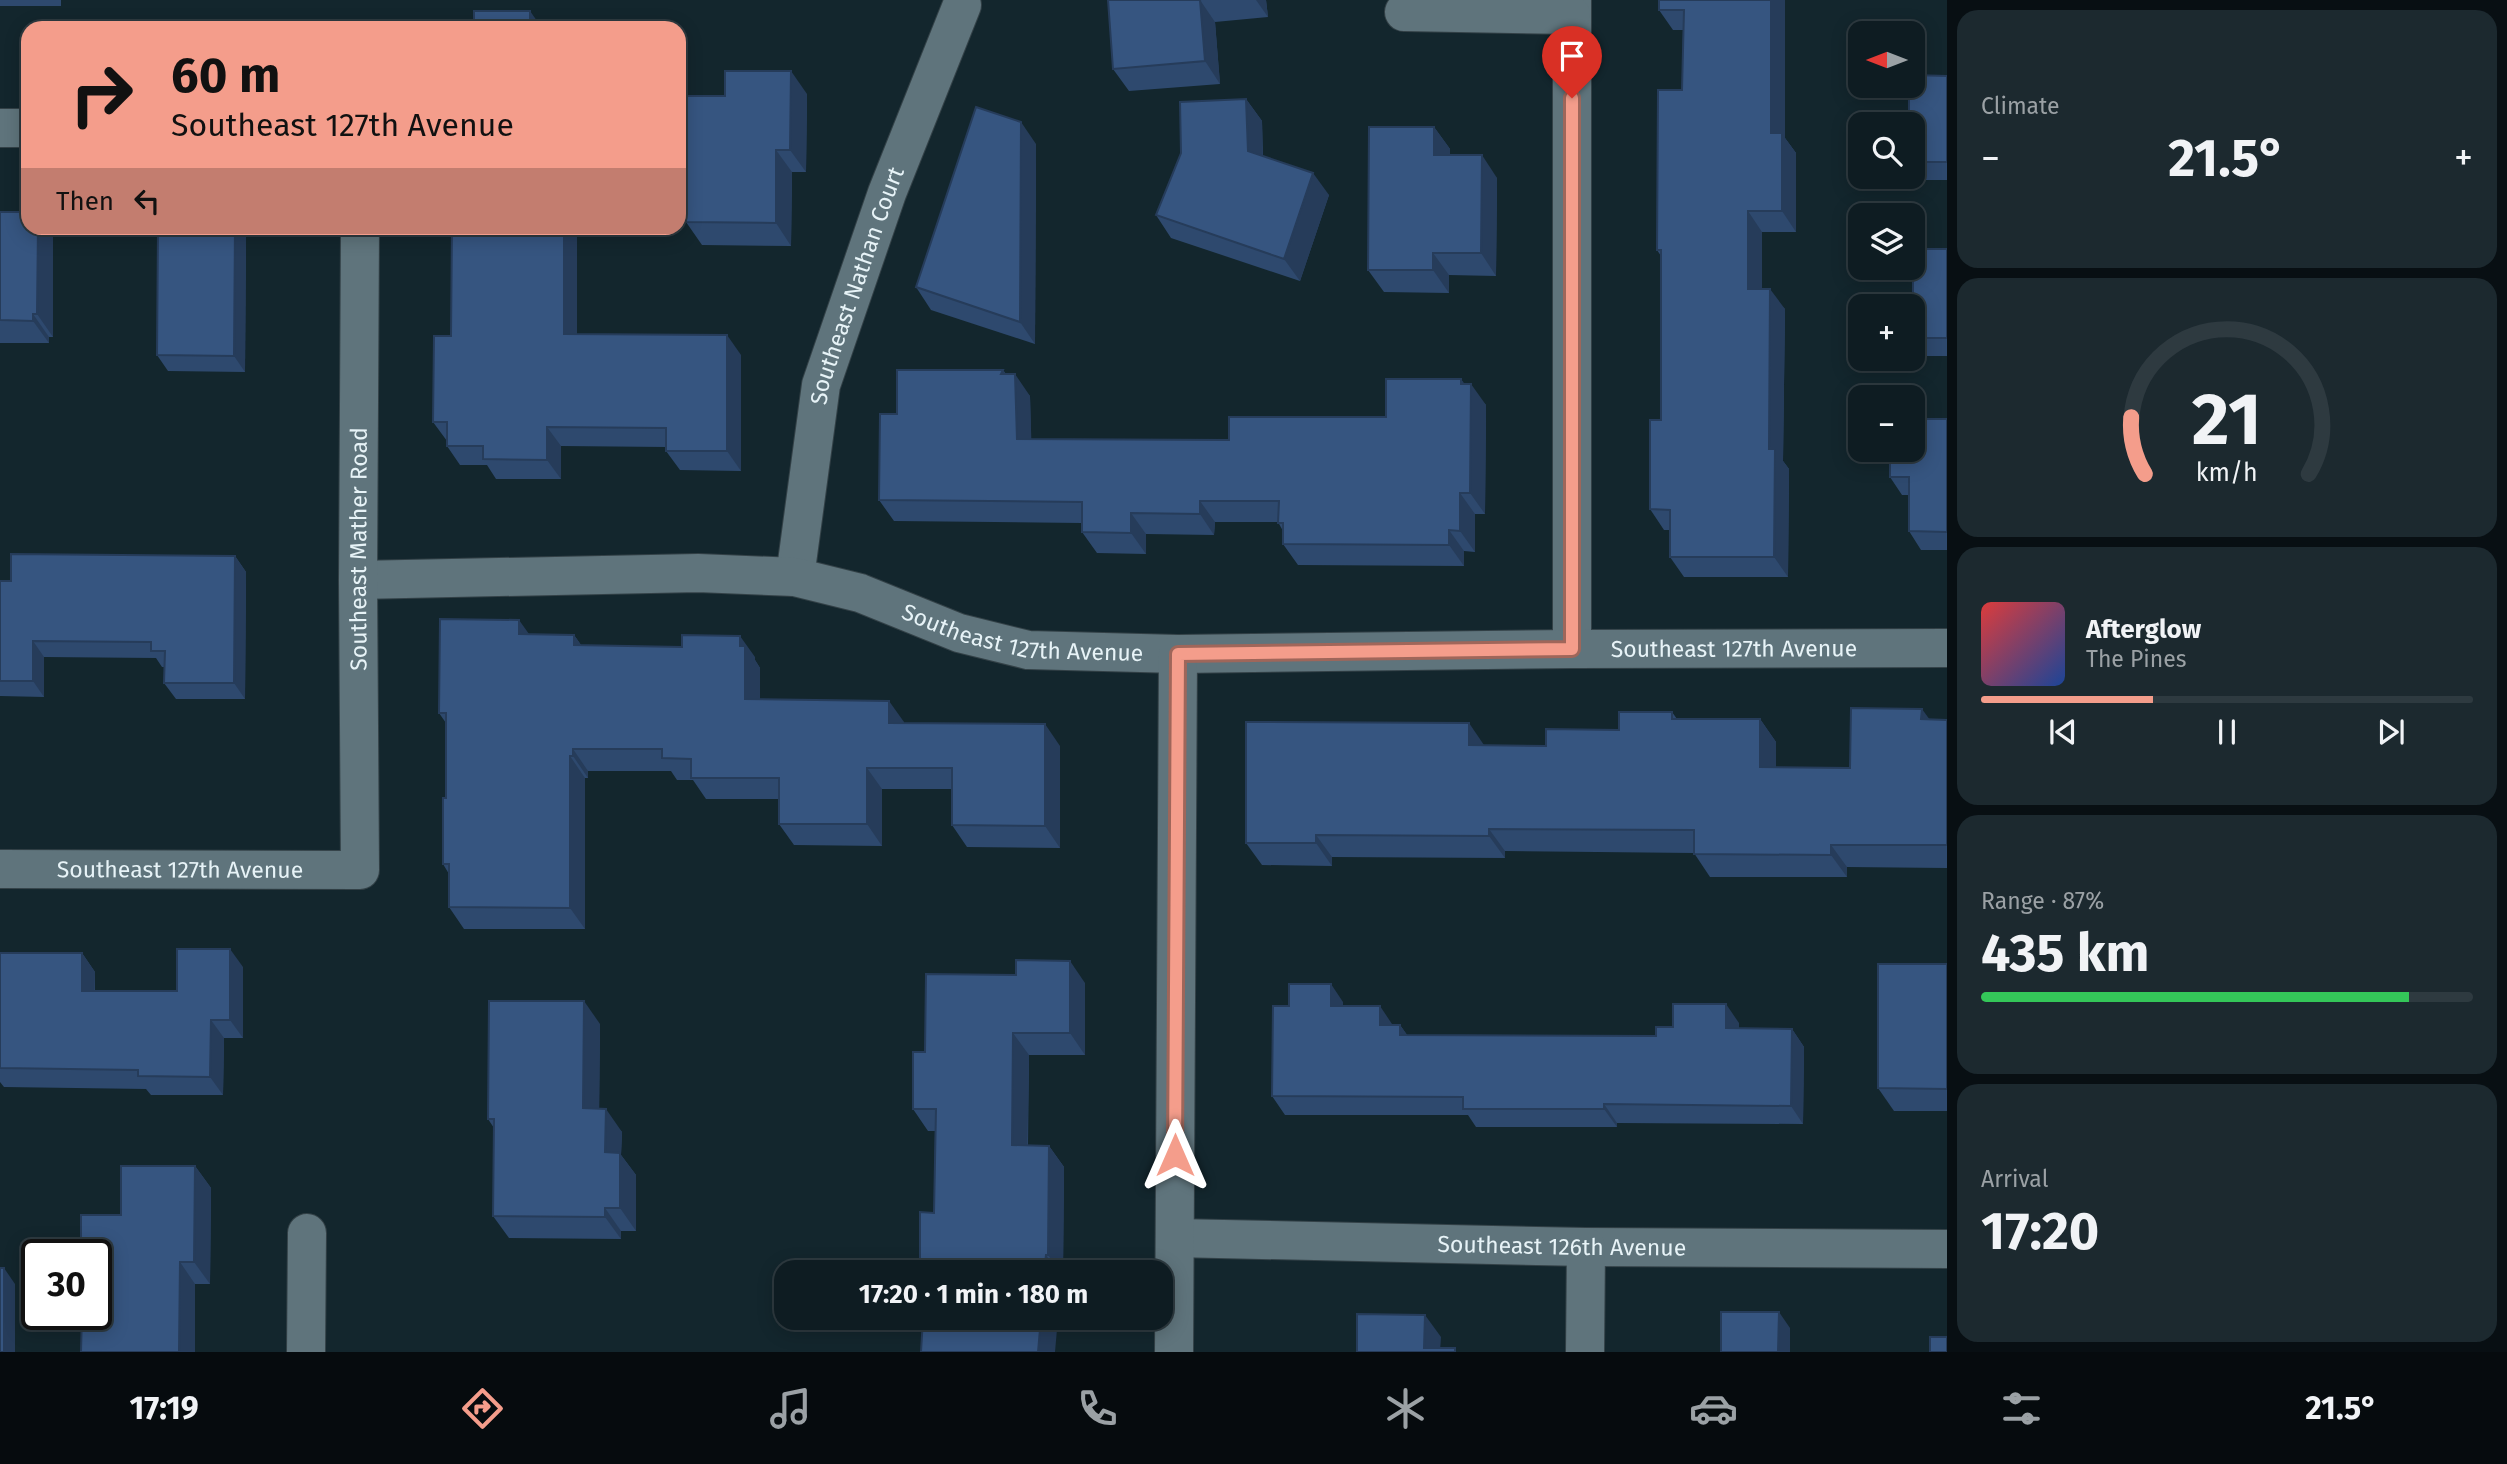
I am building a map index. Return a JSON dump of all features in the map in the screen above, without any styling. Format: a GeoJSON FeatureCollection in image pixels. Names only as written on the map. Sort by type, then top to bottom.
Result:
{"type":"FeatureCollection","features":[{"type":"Feature","properties":{"kind":"street","name":"Southeast Nathan Court"},"geometry":{"type":"LineString","coordinates":[[795,578],[821,386],[887,193],[962,5]]}},
{"type":"Feature","properties":{"kind":"street"},"geometry":{"type":"LineString","coordinates":[[1404,12],[1571,8],[1572,649]]}},
{"type":"Feature","properties":{"kind":"street"},"geometry":{"type":"LineString","coordinates":[[0,128],[21,128]]}},
{"type":"Feature","properties":{"kind":"street","name":"Southeast Mather Road"},"geometry":{"type":"LineString","coordinates":[[360,235],[360,870]]}},
{"type":"Feature","properties":{"kind":"street","name":"Southeast 127th Avenue"},"geometry":{"type":"LineString","coordinates":[[358,580],[698,573],[795,578],[860,593],[959,633],[1028,649],[1178,654],[1947,648]]}},
{"type":"Feature","properties":{"kind":"street"},"geometry":{"type":"LineString","coordinates":[[1174,1352],[1178,654]]}},
{"type":"Feature","properties":{"kind":"street","name":"Southeast 127th Avenue"},"geometry":{"type":"LineString","coordinates":[[0,869],[360,870]]}},
{"type":"Feature","properties":{"kind":"street"},"geometry":{"type":"LineString","coordinates":[[306,1352],[307,1233]]}},
{"type":"Feature","properties":{"kind":"street","name":"Southeast 126th Avenue"},"geometry":{"type":"LineString","coordinates":[[1175,1238],[1586,1247],[1947,1249]]}},
{"type":"Feature","properties":{"kind":"street"},"geometry":{"type":"LineString","coordinates":[[1585,1352],[1586,1247]]}},
{"type":"Feature","properties":{"kind":"building"},"geometry":{"type":"Polygon","coordinates":[[[1108,0],[1200,0],[1205,61],[1113,69],[1108,0]]]}},
{"type":"Feature","properties":{"kind":"building"},"geometry":{"type":"Polygon","coordinates":[[[1659,0],[1771,0],[1771,133],[1782,133],[1782,211],[1748,211],[1748,289],[1770,289],[1769,449],[1775,449],[1774,557],[1670,557],[1670,510],[1650,509],[1650,420],[1661,420],[1661,250],[1657,250],[1658,90],[1682,90],[1684,10],[1659,10],[1659,0]]]}},
{"type":"Feature","properties":{"kind":"building"},"geometry":{"type":"Polygon","coordinates":[[[474,11],[530,11],[530,21],[474,21],[474,11]]]}},
{"type":"Feature","properties":{"kind":"building"},"geometry":{"type":"Polygon","coordinates":[[[725,71],[791,71],[790,150],[776,150],[776,223],[686,222],[687,96],[725,96],[725,71]]]}},
{"type":"Feature","properties":{"kind":"building"},"geometry":{"type":"Polygon","coordinates":[[[1925,75],[1947,76],[1947,162],[1925,162],[1925,112],[1909,112],[1909,98],[1925,98],[1925,75]]]}},
{"type":"Feature","properties":{"kind":"building"},"geometry":{"type":"Polygon","coordinates":[[[1246,99],[1248,151],[1313,173],[1284,259],[1156,215],[1181,153],[1180,102],[1246,99]]]}},
{"type":"Feature","properties":{"kind":"building"},"geometry":{"type":"Polygon","coordinates":[[[976,107],[1021,122],[1020,322],[916,287],[976,107]]]}},
{"type":"Feature","properties":{"kind":"building"},"geometry":{"type":"Polygon","coordinates":[[[1369,127],[1434,127],[1434,155],[1482,155],[1481,253],[1433,253],[1433,270],[1368,270],[1369,127]]]}},
{"type":"Feature","properties":{"kind":"building"},"geometry":{"type":"Polygon","coordinates":[[[0,212],[21,212],[21,235],[38,235],[37,314],[33,314],[33,321],[0,320],[0,212]]]}},
{"type":"Feature","properties":{"kind":"building"},"geometry":{"type":"Polygon","coordinates":[[[158,235],[235,235],[234,356],[157,355],[158,235]]]}},
{"type":"Feature","properties":{"kind":"building"},"geometry":{"type":"Polygon","coordinates":[[[452,235],[564,235],[564,334],[727,335],[727,451],[666,451],[666,428],[547,427],[547,460],[483,459],[483,446],[447,446],[447,422],[433,422],[434,336],[451,336],[452,235]]]}},
{"type":"Feature","properties":{"kind":"building"},"geometry":{"type":"Polygon","coordinates":[[[1925,249],[1947,249],[1947,338],[1925,338],[1925,294],[1913,294],[1913,280],[1925,280],[1925,249]]]}},
{"type":"Feature","properties":{"kind":"building"},"geometry":{"type":"Polygon","coordinates":[[[897,370],[1003,370],[1001,374],[1015,374],[1017,439],[1229,440],[1229,417],[1386,417],[1386,379],[1461,379],[1461,384],[1471,384],[1470,493],[1460,493],[1460,531],[1449,530],[1449,545],[1283,544],[1283,523],[1278,523],[1279,501],[1200,501],[1200,514],[1131,513],[1131,533],[1082,532],[1082,502],[879,500],[880,414],[897,414],[897,370]]]}},
{"type":"Feature","properties":{"kind":"building"},"geometry":{"type":"Polygon","coordinates":[[[1925,419],[1947,419],[1947,532],[1909,531],[1909,477],[1890,477],[1890,462],[1925,462],[1925,419]]]}},
{"type":"Feature","properties":{"kind":"building"},"geometry":{"type":"Polygon","coordinates":[[[11,554],[235,556],[234,683],[164,683],[165,651],[151,651],[151,642],[33,641],[33,681],[0,681],[0,581],[11,581],[11,554]]]}},
{"type":"Feature","properties":{"kind":"building"},"geometry":{"type":"Polygon","coordinates":[[[440,619],[519,620],[519,634],[574,635],[574,645],[682,647],[682,635],[740,636],[740,646],[745,646],[745,699],[889,701],[889,723],[1045,724],[1045,826],[952,825],[952,768],[867,768],[867,824],[779,824],[779,778],[691,778],[691,759],[662,758],[662,749],[573,749],[573,756],[570,756],[570,908],[449,907],[449,864],[443,864],[446,713],[439,713],[440,619]]]}},
{"type":"Feature","properties":{"kind":"building"},"geometry":{"type":"Polygon","coordinates":[[[1851,708],[1922,709],[1921,719],[1947,720],[1947,845],[1831,845],[1831,855],[1694,854],[1694,830],[1489,829],[1489,836],[1316,835],[1316,843],[1246,843],[1246,722],[1469,723],[1469,745],[1546,746],[1546,729],[1619,730],[1619,712],[1672,712],[1672,719],[1760,719],[1760,767],[1850,768],[1851,708]]]}},
{"type":"Feature","properties":{"kind":"building"},"geometry":{"type":"Polygon","coordinates":[[[177,949],[230,949],[230,1020],[211,1020],[210,1077],[138,1076],[138,1070],[0,1068],[0,953],[82,953],[82,991],[177,991],[177,949]]]}},
{"type":"Feature","properties":{"kind":"building"},"geometry":{"type":"Polygon","coordinates":[[[1016,960],[1070,961],[1070,1033],[1013,1033],[1012,1145],[1049,1146],[1048,1255],[1045,1260],[920,1260],[920,1212],[934,1213],[936,1109],[913,1109],[913,1052],[925,1052],[926,974],[1016,975],[1016,960]]]}},
{"type":"Feature","properties":{"kind":"building"},"geometry":{"type":"Polygon","coordinates":[[[1878,964],[1947,964],[1947,1089],[1878,1088],[1878,964]]]}},
{"type":"Feature","properties":{"kind":"building"},"geometry":{"type":"Polygon","coordinates":[[[1289,984],[1331,984],[1331,1006],[1380,1006],[1380,1025],[1400,1025],[1400,1035],[1656,1036],[1656,1027],[1673,1027],[1673,1004],[1726,1004],[1726,1028],[1792,1029],[1791,1106],[1604,1104],[1604,1109],[1463,1109],[1463,1097],[1272,1096],[1273,1006],[1289,1006],[1289,984]]]}},
{"type":"Feature","properties":{"kind":"building"},"geometry":{"type":"Polygon","coordinates":[[[489,1001],[584,1001],[583,1108],[606,1109],[605,1152],[620,1153],[620,1208],[605,1208],[605,1217],[493,1216],[494,1119],[488,1119],[489,1001]]]}},
{"type":"Feature","properties":{"kind":"building"},"geometry":{"type":"Polygon","coordinates":[[[121,1166],[195,1166],[194,1262],[180,1262],[179,1352],[81,1352],[82,1330],[112,1330],[112,1239],[81,1239],[81,1215],[121,1215],[121,1166]]]}},
{"type":"Feature","properties":{"kind":"building"},"geometry":{"type":"Polygon","coordinates":[[[0,1268],[4,1268],[4,1352],[0,1352],[0,1268]]]}},
{"type":"Feature","properties":{"kind":"building"},"geometry":{"type":"Polygon","coordinates":[[[1721,1312],[1779,1312],[1778,1352],[1721,1352],[1721,1312]]]}},
{"type":"Feature","properties":{"kind":"building"},"geometry":{"type":"Polygon","coordinates":[[[1357,1314],[1425,1315],[1424,1348],[1455,1348],[1455,1352],[1357,1352],[1357,1314]]]}},
{"type":"Feature","properties":{"kind":"building"},"geometry":{"type":"Polygon","coordinates":[[[922,1330],[1040,1330],[1038,1352],[921,1352],[922,1330]]]}},
{"type":"Feature","properties":{"kind":"building"},"geometry":{"type":"Polygon","coordinates":[[[1930,1337],[1947,1337],[1947,1352],[1930,1352],[1930,1337]]]}},
{"type":"Feature","properties":{"kind":"route"},"geometry":{"type":"LineString","coordinates":[[1175,1155],[1178,654],[1572,649],[1572,98]]}}]}
